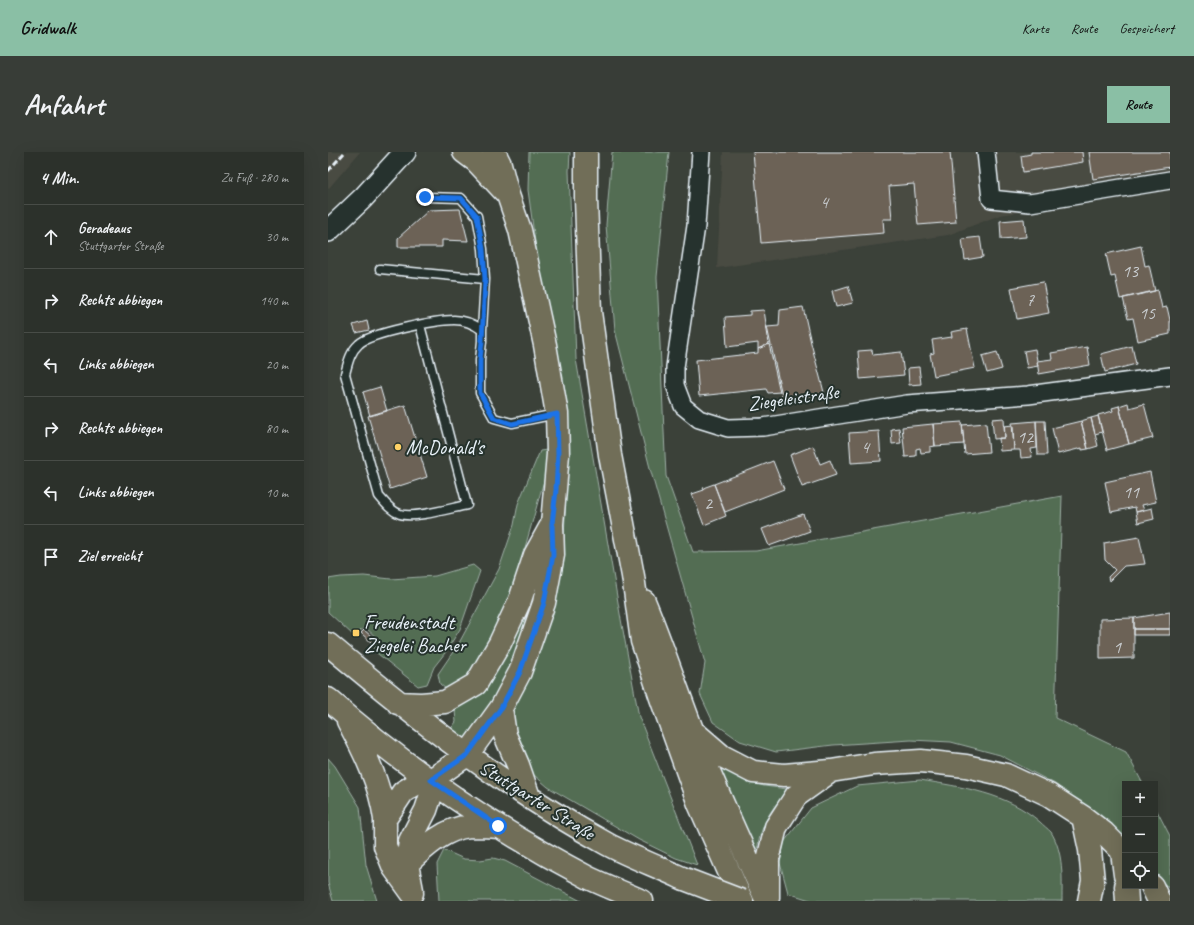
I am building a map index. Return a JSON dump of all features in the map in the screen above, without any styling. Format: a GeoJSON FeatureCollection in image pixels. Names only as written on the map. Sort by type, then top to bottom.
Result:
{"type":"FeatureCollection","features":[{"type":"Feature","properties":{"kind":"main road"},"geometry":{"type":"LineString","coordinates":[[464,152],[476,161],[508,195]]}},
{"type":"Feature","properties":{"kind":"main road"},"geometry":{"type":"LineString","coordinates":[[386,819],[403,792],[416,784],[431,780],[467,755],[501,708],[520,672],[544,603],[553,555],[552,524],[558,454],[557,414],[545,345],[520,230],[508,195],[500,164],[494,152]]}},
{"type":"Feature","properties":{"kind":"main road"},"geometry":{"type":"LineString","coordinates":[[586,152],[590,312],[610,455],[633,576],[642,640],[661,698],[700,804],[742,901]]}},
{"type":"Feature","properties":{"kind":"main road"},"geometry":{"type":"LineString","coordinates":[[398,704],[445,702],[476,684],[500,643],[520,600],[534,555],[552,524]]}},
{"type":"Feature","properties":{"kind":"main road"},"geometry":{"type":"LineString","coordinates":[[633,576],[658,634],[693,731],[724,808],[767,901]]}},
{"type":"Feature","properties":{"kind":"main road","name":"Stuttgarter Straße"},"geometry":{"type":"LineString","coordinates":[[328,644],[398,704],[467,755],[529,797],[608,844],[682,878],[742,901]]}},
{"type":"Feature","properties":{"kind":"main road","name":"Stuttgarter Straße"},"geometry":{"type":"LineString","coordinates":[[328,699],[391,751],[498,826],[590,878],[642,901]]}},
{"type":"Feature","properties":{"kind":"main road"},"geometry":{"type":"LineString","coordinates":[[501,708],[505,735],[518,765],[529,797]]}},
{"type":"Feature","properties":{"kind":"main road"},"geometry":{"type":"LineString","coordinates":[[345,714],[377,781],[386,819],[385,846],[394,868],[414,897]]}},
{"type":"Feature","properties":{"kind":"main road"},"geometry":{"type":"LineString","coordinates":[[693,731],[722,756],[754,772],[784,775],[831,771],[874,764],[920,761],[966,766],[1006,775],[1049,795],[1083,817],[1104,833],[1122,851]]}},
{"type":"Feature","properties":{"kind":"main road"},"geometry":{"type":"LineString","coordinates":[[767,901],[768,860],[776,828],[796,796],[831,771]]}},
{"type":"Feature","properties":{"kind":"main road"},"geometry":{"type":"LineString","coordinates":[[414,897],[407,864],[410,841],[426,810],[431,795],[431,780]]}},
{"type":"Feature","properties":{"kind":"main road"},"geometry":{"type":"LineString","coordinates":[[1083,817],[1090,850],[1093,881],[1089,901]]}},
{"type":"Feature","properties":{"kind":"main road"},"geometry":{"type":"LineString","coordinates":[[407,864],[447,832],[468,826],[498,826]]}},
{"type":"Feature","properties":{"kind":"main road"},"geometry":{"type":"LineString","coordinates":[[1126,889],[1127,901]]}},
{"type":"Feature","properties":{"kind":"main road"},"geometry":{"type":"LineString","coordinates":[[1153,889],[1159,901]]}},
{"type":"Feature","properties":{"kind":"street"},"geometry":{"type":"LineString","coordinates":[[328,231],[363,198],[405,152]]}},
{"type":"Feature","properties":{"kind":"street","name":"Ziegeleistraße"},"geometry":{"type":"LineString","coordinates":[[701,152],[696,226],[675,367],[675,385],[683,406],[699,419],[728,428],[763,427],[907,404],[1028,395],[1170,376]]}},
{"type":"Feature","properties":{"kind":"street"},"geometry":{"type":"LineString","coordinates":[[986,152],[991,199],[1030,203],[1170,180]]}},
{"type":"Feature","properties":{"kind":"lane"},"geometry":{"type":"LineString","coordinates":[[425,197],[461,198],[477,216],[483,249],[485,279],[480,360],[480,393],[494,418],[512,424],[557,414]]}},
{"type":"Feature","properties":{"kind":"lane"},"geometry":{"type":"LineString","coordinates":[[380,269],[485,279]]}},
{"type":"Feature","properties":{"kind":"lane"},"geometry":{"type":"LineString","coordinates":[[420,325],[467,505],[409,516],[399,514],[390,508],[379,496],[345,374],[350,356],[359,343],[385,332],[420,325],[454,320],[473,323],[482,330]]}},
{"type":"Feature","properties":{"kind":"shaded area"},"geometry":{"type":"Polygon","coordinates":[[[328,152],[360,152],[328,189],[328,152]]]}},
{"type":"Feature","properties":{"kind":"shaded area"},"geometry":{"type":"Polygon","coordinates":[[[723,152],[1170,152],[1170,189],[1000,215],[948,235],[717,268],[723,152]]]}},
{"type":"Feature","properties":{"kind":"green space"},"geometry":{"type":"Polygon","coordinates":[[[529,152],[570,152],[569,171],[576,359],[620,614],[639,717],[697,865],[676,858],[639,840],[548,787],[527,769],[508,728],[513,703],[552,606],[564,538],[569,435],[566,407],[541,286],[528,190],[529,152]]]}},
{"type":"Feature","properties":{"kind":"green space"},"geometry":{"type":"Polygon","coordinates":[[[612,152],[669,152],[657,277],[666,476],[693,552],[756,551],[1062,496],[1055,718],[1126,752],[1141,781],[1122,781],[1122,838],[1055,784],[1000,755],[951,742],[911,740],[833,745],[776,752],[740,741],[713,722],[700,694],[705,663],[651,472],[615,330],[606,225],[612,152]]]}},
{"type":"Feature","properties":{"kind":"green space"},"geometry":{"type":"Polygon","coordinates":[[[547,450],[545,477],[522,558],[516,590],[479,668],[456,687],[446,689],[440,684],[438,674],[459,643],[499,569],[514,525],[518,504],[540,451],[547,450]]]}},
{"type":"Feature","properties":{"kind":"green space"},"geometry":{"type":"Polygon","coordinates":[[[540,560],[537,605],[499,695],[467,742],[449,731],[456,722],[455,710],[475,697],[540,560]]]}},
{"type":"Feature","properties":{"kind":"green space"},"geometry":{"type":"Polygon","coordinates":[[[473,565],[480,571],[460,629],[434,667],[427,684],[418,686],[373,650],[380,641],[365,627],[354,636],[328,612],[328,579],[364,576],[391,579],[435,576],[473,565]]]}},
{"type":"Feature","properties":{"kind":"green space"},"geometry":{"type":"Polygon","coordinates":[[[328,758],[335,766],[360,807],[366,865],[377,901],[333,901],[328,883],[328,758]]]}},
{"type":"Feature","properties":{"kind":"green space"},"geometry":{"type":"Polygon","coordinates":[[[720,767],[748,782],[787,789],[788,792],[778,802],[767,818],[759,838],[755,854],[719,769],[720,767]]]}},
{"type":"Feature","properties":{"kind":"green space"},"geometry":{"type":"Polygon","coordinates":[[[920,780],[952,785],[999,798],[1027,812],[1040,822],[1051,832],[1058,848],[1061,866],[1062,901],[813,901],[788,893],[780,863],[784,842],[811,808],[857,786],[920,780]]]}},
{"type":"Feature","properties":{"kind":"green space"},"geometry":{"type":"Polygon","coordinates":[[[1158,813],[1170,836],[1170,890],[1158,876],[1158,813]]]}},
{"type":"Feature","properties":{"kind":"green space"},"geometry":{"type":"Polygon","coordinates":[[[444,850],[464,859],[480,860],[493,858],[505,861],[581,901],[439,901],[437,864],[444,850]]]}},
{"type":"Feature","properties":{"kind":"building"},"geometry":{"type":"Polygon","coordinates":[[[753,152],[950,152],[956,222],[918,225],[914,184],[889,186],[892,219],[883,219],[884,233],[761,243],[753,152]]]}},
{"type":"Feature","properties":{"kind":"building"},"geometry":{"type":"Polygon","coordinates":[[[1031,152],[1082,152],[1083,162],[1023,172],[1021,156],[1031,154],[1031,152]]]}},
{"type":"Feature","properties":{"kind":"building"},"geometry":{"type":"Polygon","coordinates":[[[1089,152],[1170,152],[1170,167],[1093,179],[1089,152]]]}},
{"type":"Feature","properties":{"kind":"building"},"geometry":{"type":"Polygon","coordinates":[[[460,209],[468,241],[442,240],[442,247],[398,247],[398,238],[429,210],[460,209]]]}},
{"type":"Feature","properties":{"kind":"building"},"geometry":{"type":"Polygon","coordinates":[[[1024,219],[1026,237],[1001,239],[1000,221],[1024,219]]]}},
{"type":"Feature","properties":{"kind":"building"},"geometry":{"type":"Polygon","coordinates":[[[980,237],[983,257],[965,260],[962,239],[980,237]]]}},
{"type":"Feature","properties":{"kind":"building"},"geometry":{"type":"Polygon","coordinates":[[[1141,246],[1145,266],[1149,265],[1155,291],[1120,299],[1115,276],[1111,277],[1106,254],[1141,246]]]}},
{"type":"Feature","properties":{"kind":"building"},"geometry":{"type":"Polygon","coordinates":[[[1043,282],[1049,313],[1017,319],[1011,288],[1043,282]]]}},
{"type":"Feature","properties":{"kind":"building"},"geometry":{"type":"Polygon","coordinates":[[[848,286],[853,303],[836,307],[832,291],[848,286]]]}},
{"type":"Feature","properties":{"kind":"building"},"geometry":{"type":"Polygon","coordinates":[[[1158,290],[1162,308],[1167,307],[1170,320],[1170,334],[1138,341],[1133,318],[1128,319],[1123,298],[1158,290]]]}},
{"type":"Feature","properties":{"kind":"building"},"geometry":{"type":"Polygon","coordinates":[[[803,307],[825,396],[783,400],[767,327],[779,326],[780,310],[803,307]]]}},
{"type":"Feature","properties":{"kind":"building"},"geometry":{"type":"Polygon","coordinates":[[[764,310],[769,344],[758,349],[758,343],[727,347],[725,317],[750,315],[750,311],[764,310]]]}},
{"type":"Feature","properties":{"kind":"building"},"geometry":{"type":"Polygon","coordinates":[[[367,321],[369,330],[356,333],[353,325],[367,321]]]}},
{"type":"Feature","properties":{"kind":"building"},"geometry":{"type":"Polygon","coordinates":[[[967,329],[975,368],[934,376],[930,354],[934,353],[932,340],[952,337],[951,332],[967,329]]]}},
{"type":"Feature","properties":{"kind":"building"},"geometry":{"type":"Polygon","coordinates":[[[769,344],[780,392],[768,393],[766,389],[699,396],[696,360],[758,353],[758,349],[769,344]]]}},
{"type":"Feature","properties":{"kind":"building"},"geometry":{"type":"Polygon","coordinates":[[[1132,346],[1136,364],[1105,372],[1101,354],[1132,346]]]}},
{"type":"Feature","properties":{"kind":"building"},"geometry":{"type":"Polygon","coordinates":[[[1087,347],[1090,365],[1039,374],[1037,361],[1052,359],[1051,353],[1087,347]]]}},
{"type":"Feature","properties":{"kind":"building"},"geometry":{"type":"Polygon","coordinates":[[[1035,349],[1038,366],[1027,368],[1024,351],[1035,349]]]}},
{"type":"Feature","properties":{"kind":"building"},"geometry":{"type":"Polygon","coordinates":[[[872,350],[873,355],[901,352],[904,375],[860,379],[858,351],[872,350]]]}},
{"type":"Feature","properties":{"kind":"building"},"geometry":{"type":"Polygon","coordinates":[[[997,352],[1002,369],[987,373],[982,356],[997,352]]]}},
{"type":"Feature","properties":{"kind":"building"},"geometry":{"type":"Polygon","coordinates":[[[919,367],[921,384],[909,385],[908,368],[919,367]]]}},
{"type":"Feature","properties":{"kind":"building"},"geometry":{"type":"Polygon","coordinates":[[[380,387],[387,411],[370,416],[363,392],[380,387]]]}},
{"type":"Feature","properties":{"kind":"building"},"geometry":{"type":"Polygon","coordinates":[[[1128,403],[1129,408],[1144,404],[1153,438],[1129,444],[1119,406],[1128,403]]]}},
{"type":"Feature","properties":{"kind":"building","name":"McDonald's"},"geometry":{"type":"Polygon","coordinates":[[[405,405],[427,477],[390,489],[368,416],[405,405]]]}},
{"type":"Feature","properties":{"kind":"building"},"geometry":{"type":"Polygon","coordinates":[[[1119,406],[1129,444],[1107,450],[1098,415],[1113,411],[1112,408],[1119,406]]]}},
{"type":"Feature","properties":{"kind":"building"},"geometry":{"type":"Polygon","coordinates":[[[1098,416],[1102,432],[1095,434],[1091,418],[1098,416]]]}},
{"type":"Feature","properties":{"kind":"building"},"geometry":{"type":"Polygon","coordinates":[[[1004,418],[1005,438],[994,439],[992,419],[1004,418]]]}},
{"type":"Feature","properties":{"kind":"building"},"geometry":{"type":"Polygon","coordinates":[[[1091,418],[1098,446],[1088,449],[1081,421],[1091,418]]]}},
{"type":"Feature","properties":{"kind":"building"},"geometry":{"type":"Polygon","coordinates":[[[1036,421],[1045,421],[1047,455],[1038,455],[1036,421]]]}},
{"type":"Feature","properties":{"kind":"building"},"geometry":{"type":"Polygon","coordinates":[[[1036,421],[1037,448],[1031,449],[1032,457],[1021,458],[1020,450],[1014,450],[1012,423],[1036,421]]]}},
{"type":"Feature","properties":{"kind":"building"},"geometry":{"type":"Polygon","coordinates":[[[1081,421],[1088,449],[1082,450],[1082,448],[1058,454],[1052,428],[1081,421]]]}},
{"type":"Feature","properties":{"kind":"building"},"geometry":{"type":"Polygon","coordinates":[[[962,422],[964,444],[935,446],[933,424],[962,422]]]}},
{"type":"Feature","properties":{"kind":"building"},"geometry":{"type":"Polygon","coordinates":[[[986,423],[989,452],[965,454],[962,425],[986,423]]]}},
{"type":"Feature","properties":{"kind":"building"},"geometry":{"type":"Polygon","coordinates":[[[933,424],[935,446],[930,447],[930,452],[921,453],[920,448],[916,449],[916,456],[905,457],[902,427],[933,424]]]}},
{"type":"Feature","properties":{"kind":"building"},"geometry":{"type":"Polygon","coordinates":[[[1013,425],[1014,450],[1000,451],[999,438],[1005,438],[1004,426],[1013,425]]]}},
{"type":"Feature","properties":{"kind":"building"},"geometry":{"type":"Polygon","coordinates":[[[899,428],[901,443],[892,444],[891,429],[899,428]]]}},
{"type":"Feature","properties":{"kind":"building"},"geometry":{"type":"Polygon","coordinates":[[[879,431],[881,461],[851,463],[849,433],[879,431]]]}},
{"type":"Feature","properties":{"kind":"building"},"geometry":{"type":"Polygon","coordinates":[[[813,446],[820,464],[830,460],[836,475],[802,487],[790,455],[813,446]]]}},
{"type":"Feature","properties":{"kind":"building"},"geometry":{"type":"Polygon","coordinates":[[[773,461],[784,489],[725,512],[714,484],[773,461]]]}},
{"type":"Feature","properties":{"kind":"building"},"geometry":{"type":"Polygon","coordinates":[[[1150,472],[1156,502],[1142,505],[1144,510],[1136,512],[1135,507],[1111,512],[1105,482],[1150,472]]]}},
{"type":"Feature","properties":{"kind":"building"},"geometry":{"type":"Polygon","coordinates":[[[714,484],[726,516],[704,525],[692,494],[704,490],[703,488],[714,484]]]}},
{"type":"Feature","properties":{"kind":"building"},"geometry":{"type":"Polygon","coordinates":[[[1152,508],[1154,519],[1138,523],[1136,512],[1152,508]]]}},
{"type":"Feature","properties":{"kind":"building"},"geometry":{"type":"Polygon","coordinates":[[[803,514],[810,531],[769,546],[762,529],[803,514]]]}},
{"type":"Feature","properties":{"kind":"building"},"geometry":{"type":"Polygon","coordinates":[[[1139,537],[1145,564],[1124,566],[1109,581],[1108,577],[1115,570],[1105,560],[1104,543],[1139,537]]]}},
{"type":"Feature","properties":{"kind":"building"},"geometry":{"type":"Polygon","coordinates":[[[1170,612],[1170,629],[1134,629],[1134,618],[1170,612]]]}},
{"type":"Feature","properties":{"kind":"building"},"geometry":{"type":"Polygon","coordinates":[[[1134,618],[1134,658],[1100,659],[1100,619],[1134,618]]]}},
{"type":"Feature","properties":{"kind":"building"},"geometry":{"type":"Polygon","coordinates":[[[1134,629],[1170,629],[1170,635],[1134,635],[1134,629]]]}},
{"type":"Feature","properties":{"kind":"building"},"geometry":{"type":"Polygon","coordinates":[[[364,630],[377,641],[373,644],[361,633],[364,630]]]}},
{"type":"Feature","properties":{"kind":"railway"},"geometry":{"type":"LineString","coordinates":[[328,171],[345,152]]}},
{"type":"Feature","properties":{"kind":"place","name":"McDonald's"},"geometry":{"type":"Point","coordinates":[398,447]}},
{"type":"Feature","properties":{"kind":"place","name":"Freudenstadt Ziegelei Bacher"},"geometry":{"type":"Point","coordinates":[356,633]}},
{"type":"Feature","properties":{"kind":"route"},"geometry":{"type":"LineString","coordinates":[[425,197],[461,198],[477,216],[483,249],[485,279],[480,360],[480,393],[494,418],[512,424],[557,414],[558,454],[552,524],[553,555],[544,603],[520,672],[501,708],[467,755],[431,780],[498,826]]}}]}
